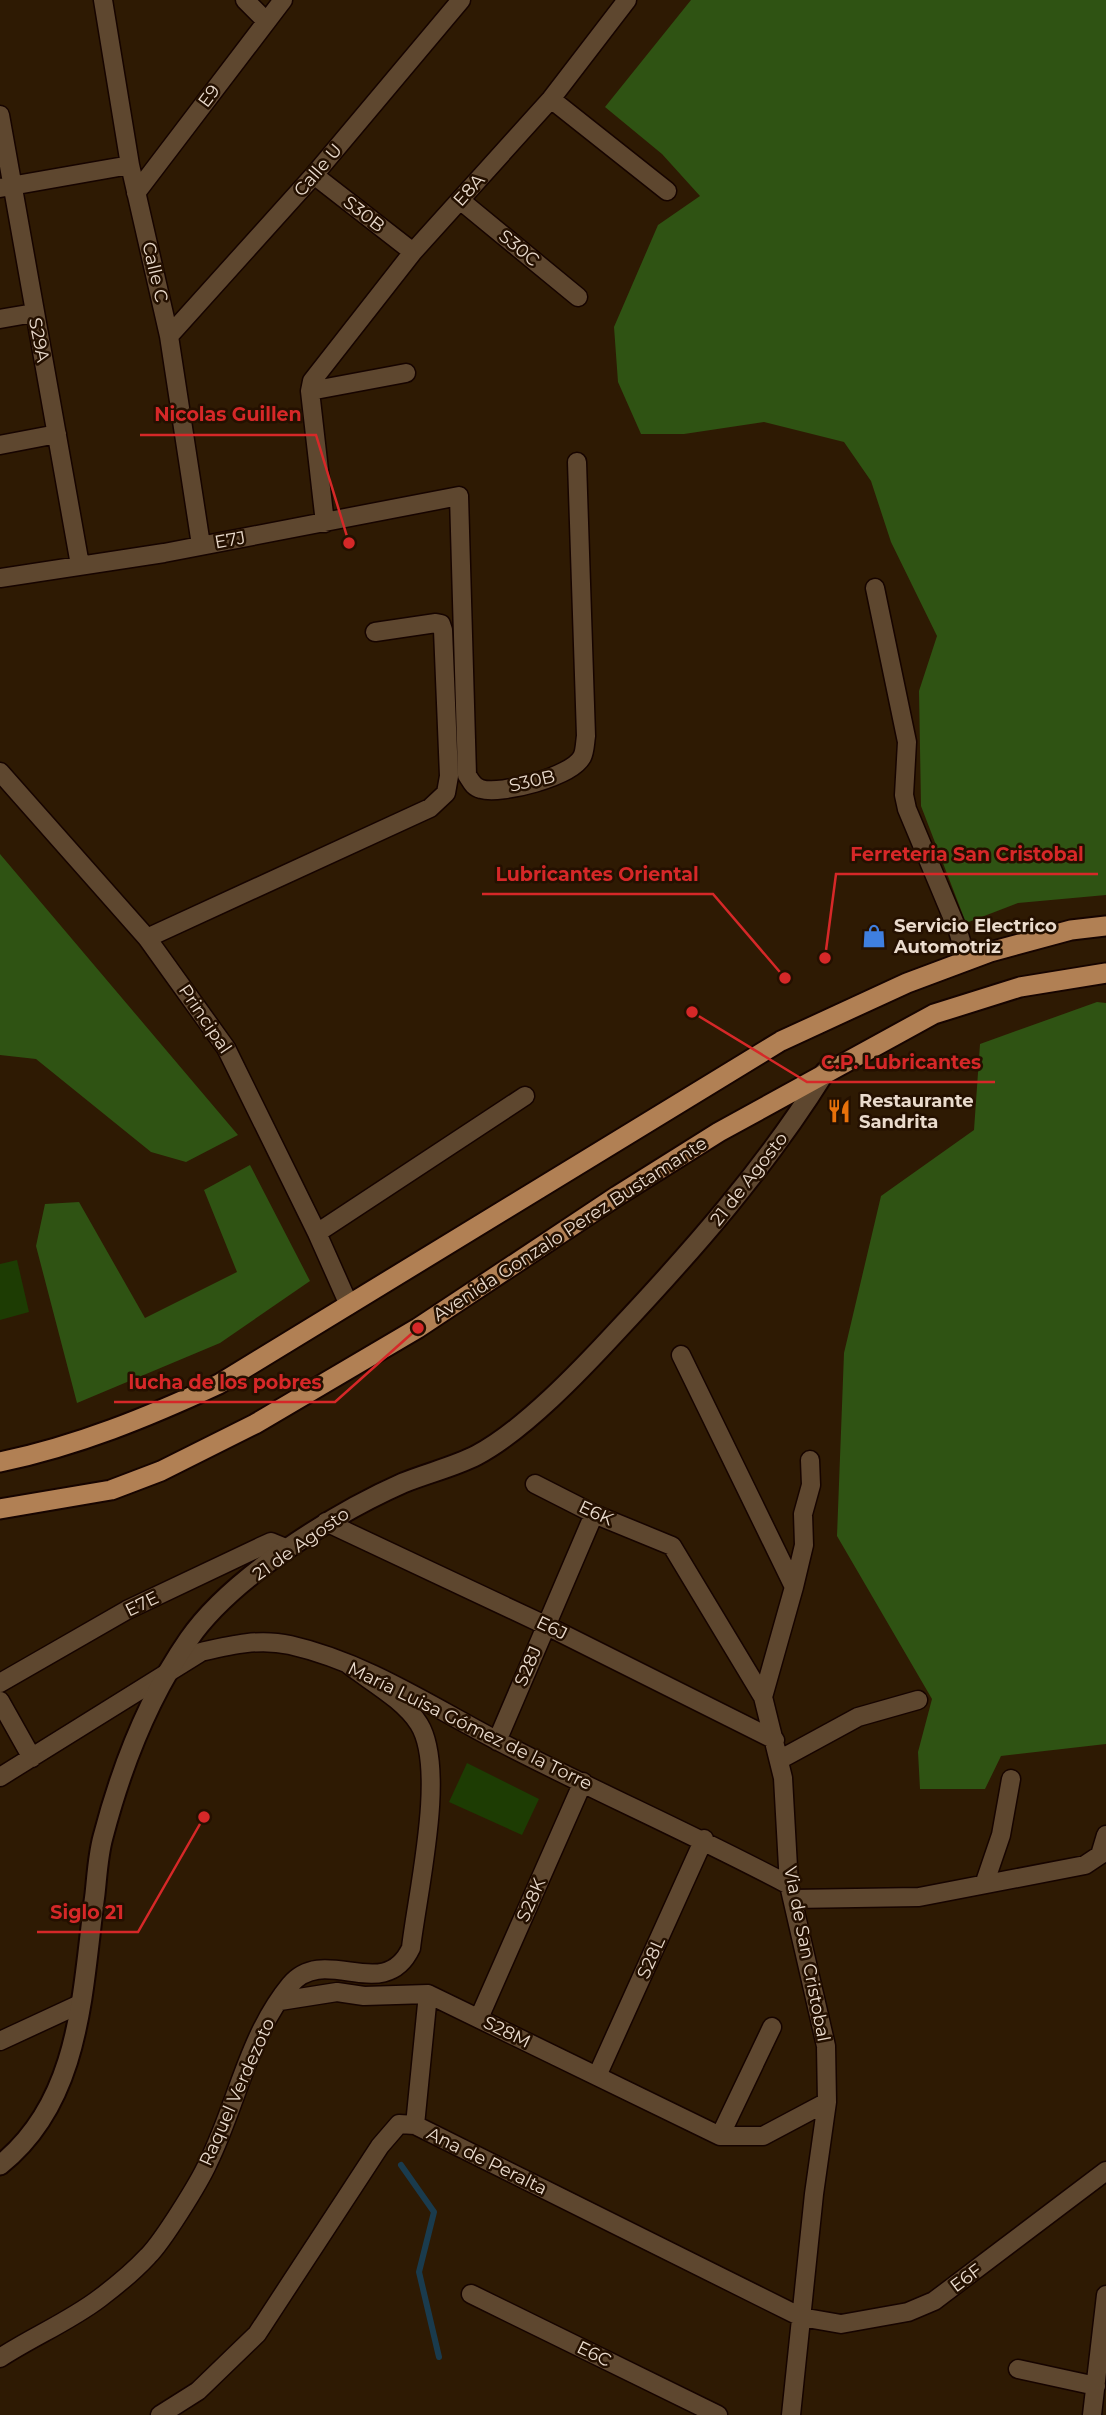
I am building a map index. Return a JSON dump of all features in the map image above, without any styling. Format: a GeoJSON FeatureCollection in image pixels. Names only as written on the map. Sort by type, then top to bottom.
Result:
{"type":"FeatureCollection","features":[{"type":"Feature","properties":{"kind":"main road"},"geometry":{"type":"LineString","coordinates":[[0,1462],[39,1454],[133,1424],[219,1384],[781,1041],[907,983],[967,961],[1071,930],[1106,926]]}},
{"type":"Feature","properties":{"kind":"main road","name":"Avenida Gonzalo Perez Bustamante"},"geometry":{"type":"LineString","coordinates":[[0,1509],[111,1490],[161,1471],[255,1424],[418,1328],[696,1146],[825,1072],[934,1014],[1020,987],[1106,973]]}},
{"type":"Feature","properties":{"kind":"street","name":"Calle C"},"geometry":{"type":"LineString","coordinates":[[103,0],[130,165],[169,336],[201,545]]}},
{"type":"Feature","properties":{"kind":"street"},"geometry":{"type":"LineString","coordinates":[[245,0],[265,20]]}},
{"type":"Feature","properties":{"kind":"street","name":"E9"},"geometry":{"type":"LineString","coordinates":[[136,192],[265,20],[283,0]]}},
{"type":"Feature","properties":{"kind":"street","name":"Calle U"},"geometry":{"type":"LineString","coordinates":[[169,336],[314,175],[461,0]]}},
{"type":"Feature","properties":{"kind":"street","name":"E8A"},"geometry":{"type":"LineString","coordinates":[[311,386],[413,252],[551,99],[625,1]]}},
{"type":"Feature","properties":{"kind":"street"},"geometry":{"type":"LineString","coordinates":[[551,99],[667,191]]}},
{"type":"Feature","properties":{"kind":"street","name":"S29A"},"geometry":{"type":"LineString","coordinates":[[0,115],[7,186],[34,313],[80,565]]}},
{"type":"Feature","properties":{"kind":"street"},"geometry":{"type":"LineString","coordinates":[[7,186],[130,165]]}},
{"type":"Feature","properties":{"kind":"street","name":"S30B"},"geometry":{"type":"LineString","coordinates":[[314,175],[413,252]]}},
{"type":"Feature","properties":{"kind":"street","name":"S30C"},"geometry":{"type":"LineString","coordinates":[[460,200],[578,297]]}},
{"type":"Feature","properties":{"kind":"street"},"geometry":{"type":"LineString","coordinates":[[0,319],[34,313]]}},
{"type":"Feature","properties":{"kind":"street"},"geometry":{"type":"LineString","coordinates":[[326,523],[311,386],[406,373]]}},
{"type":"Feature","properties":{"kind":"street"},"geometry":{"type":"LineString","coordinates":[[0,445],[57,434]]}},
{"type":"Feature","properties":{"kind":"street","name":"S30B"},"geometry":{"type":"LineString","coordinates":[[459,496],[467,775],[474,786],[484,790],[539,782],[565,772],[582,758],[586,736],[577,462]]}},
{"type":"Feature","properties":{"kind":"street","name":"E7J"},"geometry":{"type":"LineString","coordinates":[[0,578],[326,523],[459,496]]}},
{"type":"Feature","properties":{"kind":"street"},"geometry":{"type":"LineString","coordinates":[[875,588],[907,742],[904,795],[967,961]]}},
{"type":"Feature","properties":{"kind":"street"},"geometry":{"type":"LineString","coordinates":[[147,938],[430,808],[446,793],[449,776],[441,624],[375,632]]}},
{"type":"Feature","properties":{"kind":"street","name":"Principal"},"geometry":{"type":"LineString","coordinates":[[0,772],[147,938],[226,1048],[317,1233],[349,1305]]}},
{"type":"Feature","properties":{"kind":"street","name":"21 de Agosto"},"geometry":{"type":"LineString","coordinates":[[0,2165],[19,2151],[35,2131],[61,2086],[72,2050],[80,2004],[102,1839],[143,1720],[167,1671],[192,1634],[220,1604],[326,1522],[405,1482],[478,1455],[534,1413],[592,1358],[724,1213],[786,1133],[825,1072]]}},
{"type":"Feature","properties":{"kind":"street"},"geometry":{"type":"LineString","coordinates":[[317,1233],[525,1096]]}},
{"type":"Feature","properties":{"kind":"street"},"geometry":{"type":"LineString","coordinates":[[681,1355],[794,1587]]}},
{"type":"Feature","properties":{"kind":"street"},"geometry":{"type":"LineString","coordinates":[[763,1698],[804,1545],[803,1514],[811,1485],[810,1460]]}},
{"type":"Feature","properties":{"kind":"street","name":"E6K"},"geometry":{"type":"LineString","coordinates":[[535,1484],[594,1514],[672,1546],[763,1698]]}},
{"type":"Feature","properties":{"kind":"street","name":"S28J"},"geometry":{"type":"LineString","coordinates":[[497,1741],[594,1514]]}},
{"type":"Feature","properties":{"kind":"street","name":"E6J"},"geometry":{"type":"LineString","coordinates":[[326,1522],[545,1625],[775,1740]]}},
{"type":"Feature","properties":{"kind":"street","name":"E7E"},"geometry":{"type":"LineString","coordinates":[[0,1683],[127,1610],[260,1547],[271,1542],[288,1549]]}},
{"type":"Feature","properties":{"kind":"street","name":"María Luisa Gómez de la Torre"},"geometry":{"type":"LineString","coordinates":[[0,1777],[201,1652],[254,1642],[288,1645],[349,1665],[438,1707],[497,1741],[704,1839],[791,1892]]}},
{"type":"Feature","properties":{"kind":"street","name":"Raquel Verdezoto"},"geometry":{"type":"LineString","coordinates":[[0,2358],[99,2300],[150,2255],[208,2164],[263,2024],[291,1983],[320,1968],[370,1975],[384,1973],[405,1960],[411,1948],[430,1800],[429,1748],[418,1723],[411,1715],[349,1665]]}},
{"type":"Feature","properties":{"kind":"street","name":"Via de San Cristobal"},"geometry":{"type":"LineString","coordinates":[[763,1698],[779,1760],[791,1892],[826,2046],[827,2102],[792,2415]]}},
{"type":"Feature","properties":{"kind":"street"},"geometry":{"type":"LineString","coordinates":[[0,1700],[32,1759]]}},
{"type":"Feature","properties":{"kind":"street"},"geometry":{"type":"LineString","coordinates":[[779,1760],[858,1717],[918,1700]]}},
{"type":"Feature","properties":{"kind":"street"},"geometry":{"type":"LineString","coordinates":[[985,1882],[1001,1835],[1011,1779]]}},
{"type":"Feature","properties":{"kind":"street","name":"S28K"},"geometry":{"type":"LineString","coordinates":[[479,2018],[583,1782]]}},
{"type":"Feature","properties":{"kind":"street"},"geometry":{"type":"LineString","coordinates":[[791,1892],[919,1897],[985,1882],[1085,1865],[1100,1855],[1106,1835]]}},
{"type":"Feature","properties":{"kind":"street","name":"S28L"},"geometry":{"type":"LineString","coordinates":[[597,2076],[704,1839]]}},
{"type":"Feature","properties":{"kind":"street","name":"S28M"},"geometry":{"type":"LineString","coordinates":[[280,2001],[338,1992],[364,1996],[428,1994],[720,2136],[763,2136],[827,2102]]}},
{"type":"Feature","properties":{"kind":"street"},"geometry":{"type":"LineString","coordinates":[[415,2124],[428,1994]]}},
{"type":"Feature","properties":{"kind":"street"},"geometry":{"type":"LineString","coordinates":[[0,2041],[80,2004]]}},
{"type":"Feature","properties":{"kind":"street"},"geometry":{"type":"LineString","coordinates":[[720,2136],[772,2027]]}},
{"type":"Feature","properties":{"kind":"street","name":"Ana de Peralta"},"geometry":{"type":"LineString","coordinates":[[160,2415],[198,2391],[257,2334],[380,2146],[400,2124],[415,2124],[801,2317]]}},
{"type":"Feature","properties":{"kind":"street","name":"E6F"},"geometry":{"type":"LineString","coordinates":[[801,2317],[841,2324],[908,2312],[934,2301],[1106,2171]]}},
{"type":"Feature","properties":{"kind":"street","name":"E6C"},"geometry":{"type":"LineString","coordinates":[[471,2294],[718,2415]]}},
{"type":"Feature","properties":{"kind":"street"},"geometry":{"type":"LineString","coordinates":[[1092,2415],[1106,2295]]}},
{"type":"Feature","properties":{"kind":"street"},"geometry":{"type":"LineString","coordinates":[[1018,2369],[1096,2386]]}},
{"type":"Feature","properties":{"kind":"green space"},"geometry":{"type":"Polygon","coordinates":[[[691,0],[1106,0],[1106,895],[1018,903],[966,923],[921,806],[919,691],[937,636],[891,542],[871,481],[844,442],[764,422],[684,434],[641,434],[618,382],[614,327],[658,225],[700,196],[662,154],[605,107],[691,0]]]}},
{"type":"Feature","properties":{"kind":"green space"},"geometry":{"type":"Polygon","coordinates":[[[0,854],[238,1135],[186,1162],[151,1152],[36,1059],[0,1055],[0,854]]]}},
{"type":"Feature","properties":{"kind":"green space"},"geometry":{"type":"Polygon","coordinates":[[[1097,1002],[1106,1003],[1106,1744],[1001,1756],[985,1789],[920,1789],[918,1752],[932,1699],[837,1536],[844,1353],[881,1196],[974,1130],[980,1044],[1097,1002]]]}},
{"type":"Feature","properties":{"kind":"green space"},"geometry":{"type":"Polygon","coordinates":[[[250,1165],[310,1281],[220,1343],[77,1403],[36,1246],[45,1204],[79,1202],[145,1318],[237,1272],[204,1190],[250,1165]]]}},
{"type":"Feature","properties":{"kind":"green space"},"geometry":{"type":"Polygon","coordinates":[[[17,1260],[29,1312],[0,1320],[0,1264],[17,1260]]]}},
{"type":"Feature","properties":{"kind":"green space"},"geometry":{"type":"Polygon","coordinates":[[[467,1763],[539,1799],[522,1835],[449,1802],[467,1763]]]}},
{"type":"Feature","properties":{"kind":"waterway"},"geometry":{"type":"LineString","coordinates":[[401,2165],[434,2212],[419,2272],[439,2357]]}},
{"type":"Feature","properties":{"kind":"place","name":"Nicolas Guillen"},"geometry":{"type":"Point","coordinates":[349,543]}},
{"type":"Feature","properties":{"kind":"place","name":"Servicio Electrico Automotriz"},"geometry":{"type":"Point","coordinates":[874,936]}},
{"type":"Feature","properties":{"kind":"place","name":"Ferreteria San Cristobal"},"geometry":{"type":"Point","coordinates":[825,958]}},
{"type":"Feature","properties":{"kind":"place","name":"Lubricantes Oriental"},"geometry":{"type":"Point","coordinates":[785,978]}},
{"type":"Feature","properties":{"kind":"place","name":"C.P. Lubricantes"},"geometry":{"type":"Point","coordinates":[692,1012]}},
{"type":"Feature","properties":{"kind":"place","name":"Restaurante Sandrita"},"geometry":{"type":"Point","coordinates":[839,1111]}},
{"type":"Feature","properties":{"kind":"place","name":"lucha de los pobres"},"geometry":{"type":"Point","coordinates":[418,1328]}},
{"type":"Feature","properties":{"kind":"place","name":"Siglo 21"},"geometry":{"type":"Point","coordinates":[204,1817]}}]}
